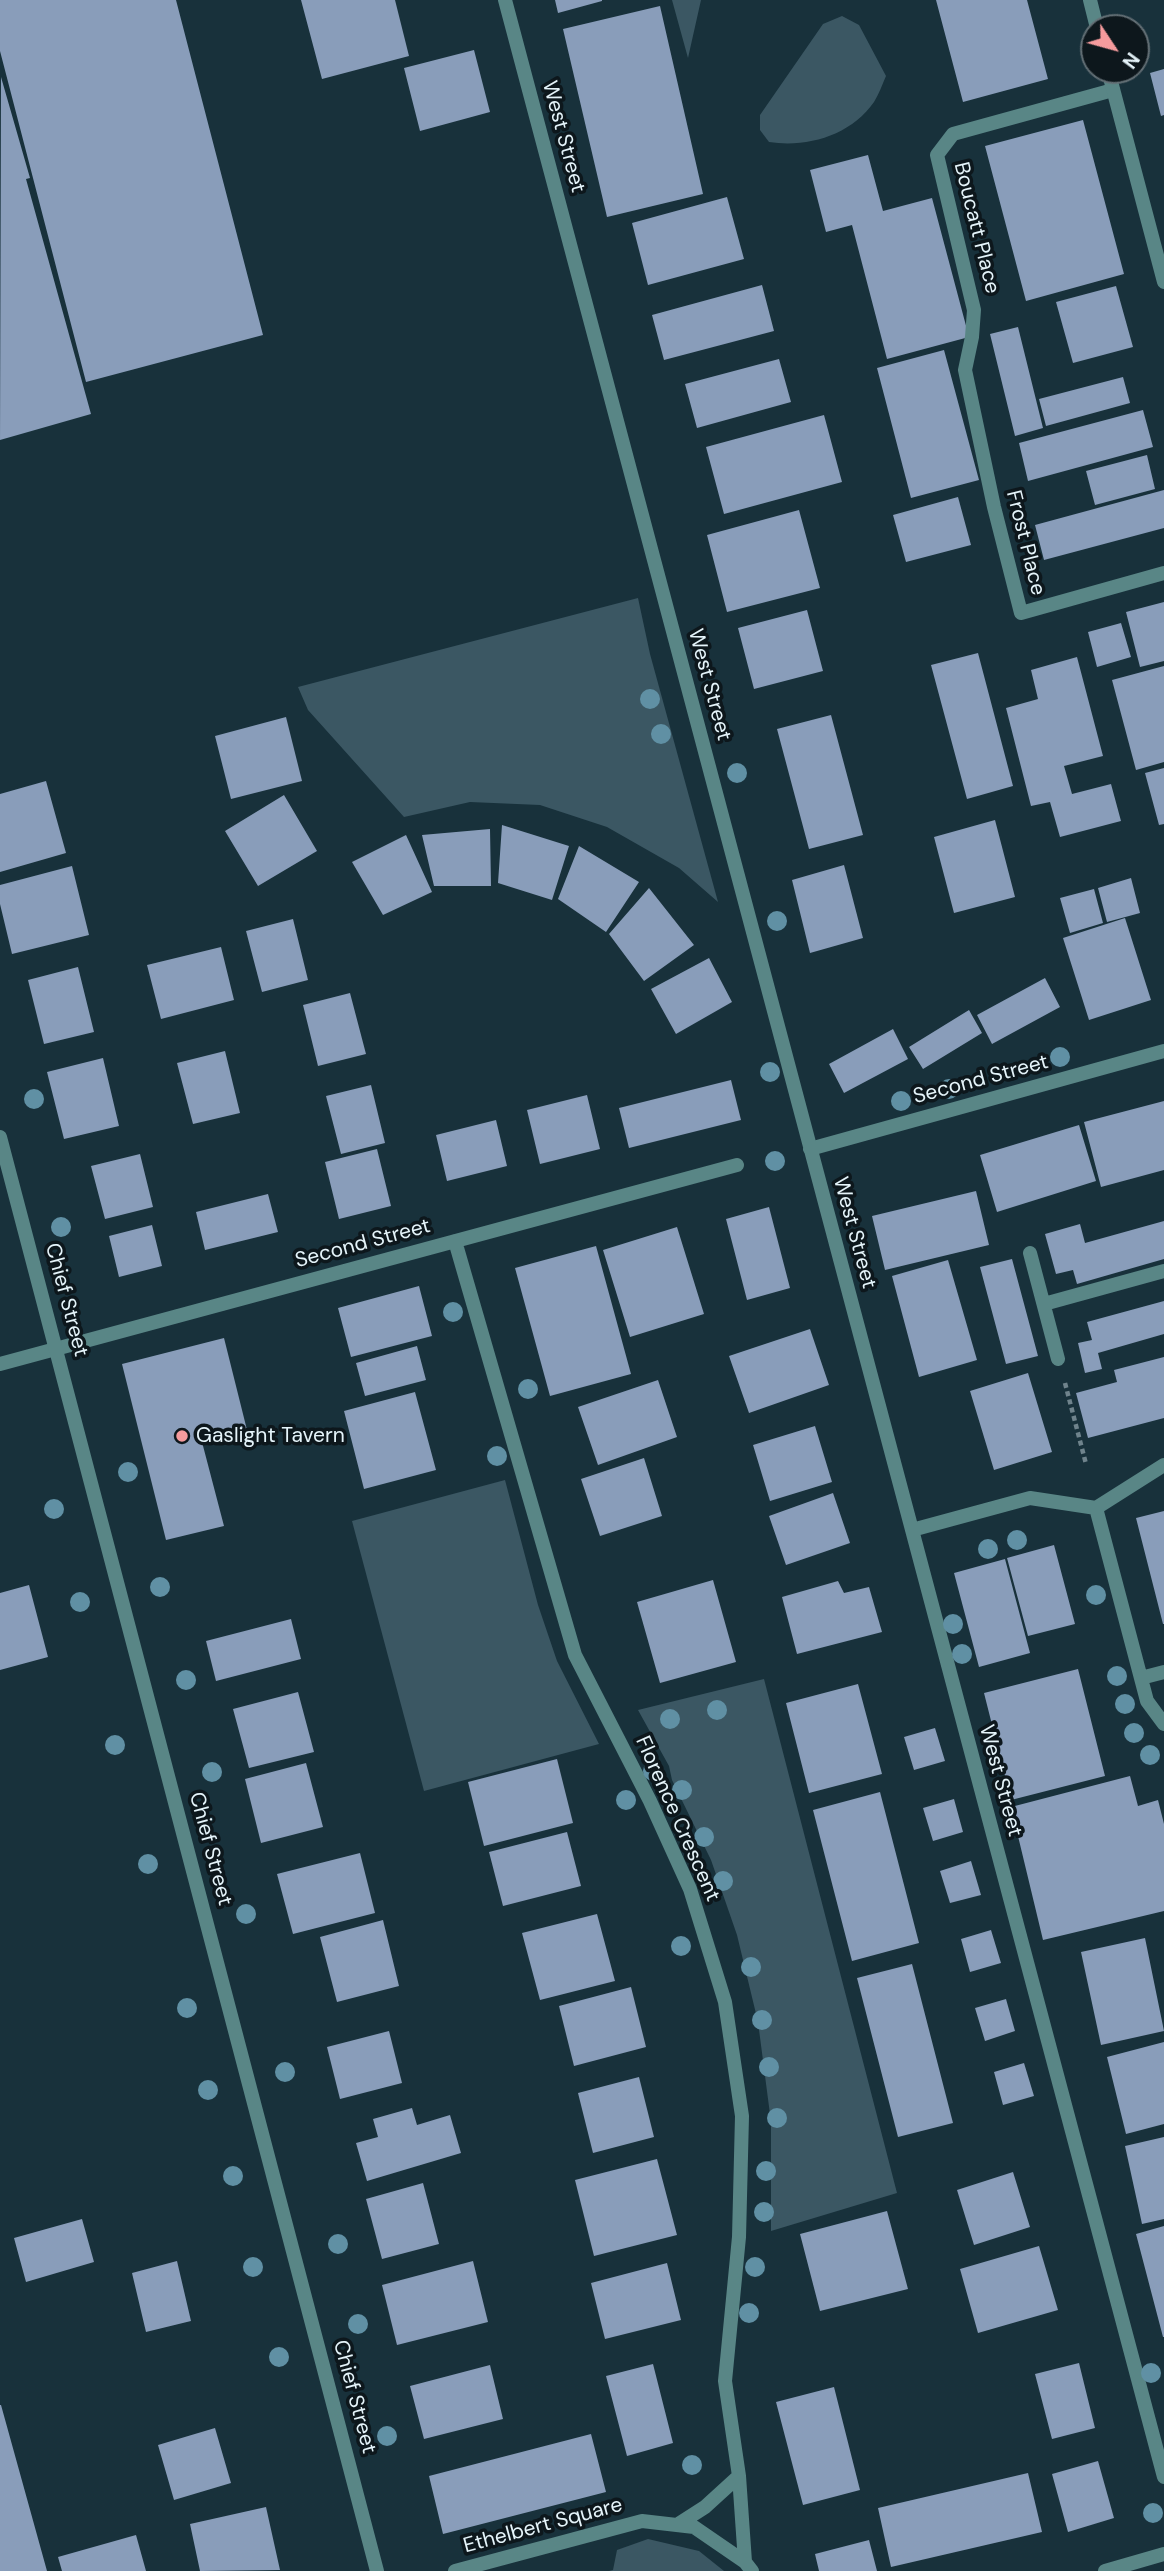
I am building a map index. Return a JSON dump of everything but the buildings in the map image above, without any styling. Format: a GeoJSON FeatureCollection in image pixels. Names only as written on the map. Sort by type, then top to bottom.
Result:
{"type":"FeatureCollection","features":[{"type":"Feature","properties":{"kind":"street","name":"West Street"},"geometry":{"type":"LineString","coordinates":[[505,0],[1164,2477]]}},
{"type":"Feature","properties":{"kind":"street"},"geometry":{"type":"LineString","coordinates":[[1112,84],[1164,282]]}},
{"type":"Feature","properties":{"kind":"street","name":"Boucatt Place"},"geometry":{"type":"LineString","coordinates":[[972,337],[974,310],[937,155],[954,134],[1113,90]]}},
{"type":"Feature","properties":{"kind":"street","name":"Frost Place"},"geometry":{"type":"LineString","coordinates":[[972,337],[965,370],[994,507],[1021,613],[1164,573]]}},
{"type":"Feature","properties":{"kind":"street","name":"Second Street"},"geometry":{"type":"LineString","coordinates":[[810,1149],[1164,1051]]}},
{"type":"Feature","properties":{"kind":"street","name":"Chief Street"},"geometry":{"type":"LineString","coordinates":[[0,1137],[377,2571]]}},
{"type":"Feature","properties":{"kind":"street","name":"Second Street"},"geometry":{"type":"LineString","coordinates":[[0,1364],[737,1165]]}},
{"type":"Feature","properties":{"kind":"street","name":"Florence Crescent"},"geometry":{"type":"LineString","coordinates":[[455,1241],[575,1655],[650,1801],[690,1889],[725,2002],[742,2116],[739,2237],[725,2381],[739,2476],[748,2566]]}},
{"type":"Feature","properties":{"kind":"street"},"geometry":{"type":"LineString","coordinates":[[1030,1253],[1058,1359]]}},
{"type":"Feature","properties":{"kind":"street"},"geometry":{"type":"LineString","coordinates":[[1044,1304],[1164,1271]]}},
{"type":"Feature","properties":{"kind":"street"},"geometry":{"type":"LineString","coordinates":[[912,1531],[1030,1498],[1097,1508],[1164,1465]]}},
{"type":"Feature","properties":{"kind":"street"},"geometry":{"type":"LineString","coordinates":[[1097,1508],[1147,1701],[1164,1724]]}},
{"type":"Feature","properties":{"kind":"street"},"geometry":{"type":"LineString","coordinates":[[1141,1678],[1164,1672]]}},
{"type":"Feature","properties":{"kind":"street"},"geometry":{"type":"LineString","coordinates":[[677,2525],[705,2507],[739,2476]]}},
{"type":"Feature","properties":{"kind":"street","name":"Ethelbert Square"},"geometry":{"type":"LineString","coordinates":[[455,2571],[642,2521],[694,2527],[748,2566]]}},
{"type":"Feature","properties":{"kind":"street"},"geometry":{"type":"LineString","coordinates":[[1105,2571],[1164,2554]]}},
{"type":"Feature","properties":{"kind":"path"},"geometry":{"type":"LineString","coordinates":[[1058,1359],[1086,1464]]}},
{"type":"Feature","properties":{"kind":"shaded area"},"geometry":{"type":"Polygon","coordinates":[[[672,0],[701,0],[688,58],[672,0]]]}},
{"type":"Feature","properties":{"kind":"shaded area"},"geometry":{"type":"Polygon","coordinates":[[[842,16],[859,25],[886,76],[876,99],[853,123],[828,137],[799,143],[769,142],[760,130],[760,115],[823,24],[842,16]]]}},
{"type":"Feature","properties":{"kind":"shaded area"},"geometry":{"type":"Polygon","coordinates":[[[638,598],[650,654],[718,902],[679,868],[607,827],[540,805],[470,802],[404,817],[308,710],[298,687],[638,598]]]}},
{"type":"Feature","properties":{"kind":"shaded area"},"geometry":{"type":"Polygon","coordinates":[[[505,1480],[538,1605],[557,1661],[599,1744],[424,1791],[352,1521],[505,1480]]]}},
{"type":"Feature","properties":{"kind":"shaded area"},"geometry":{"type":"Polygon","coordinates":[[[764,1679],[897,2193],[771,2231],[771,2122],[758,2022],[737,1935],[711,1860],[672,1780],[669,1766],[638,1710],[764,1679]]]}},
{"type":"Feature","properties":{"kind":"shaded area"},"geometry":{"type":"Polygon","coordinates":[[[648,2539],[699,2551],[724,2571],[609,2571],[613,2570],[617,2550],[648,2539]]]}},
{"type":"Feature","properties":{"kind":"place","name":"Gaslight Tavern"},"geometry":{"type":"Point","coordinates":[182,1436]}}]}
